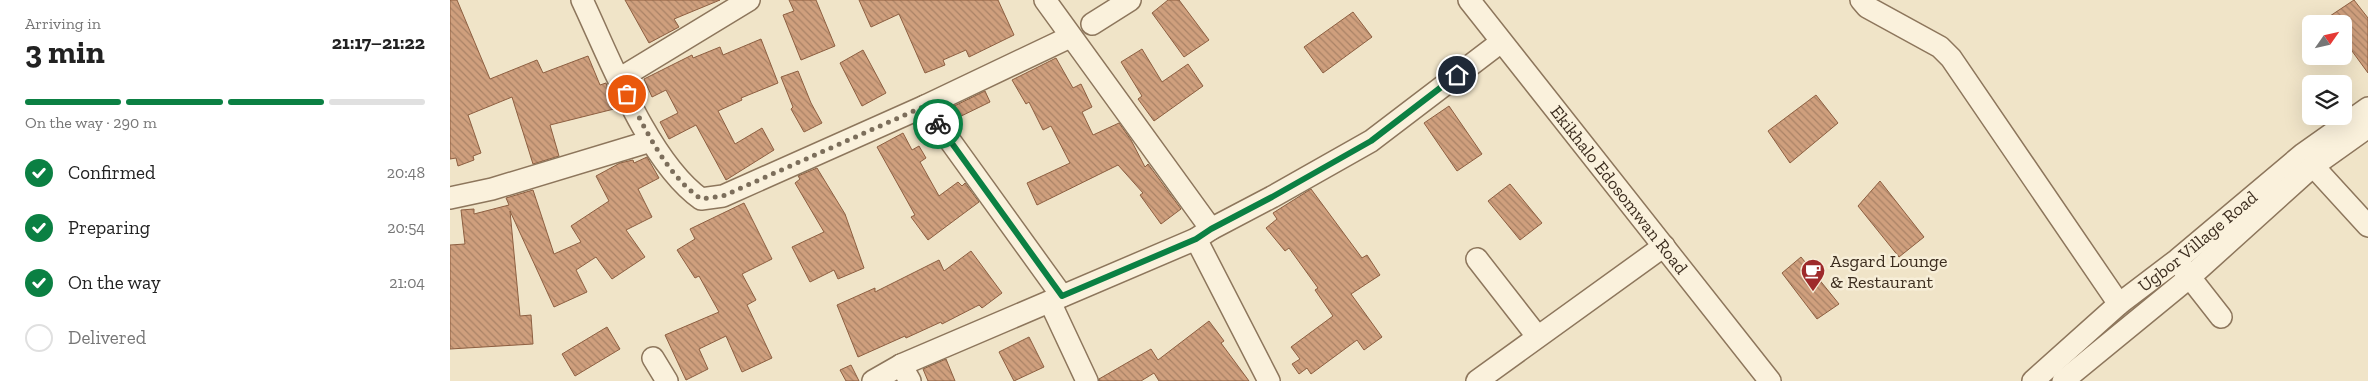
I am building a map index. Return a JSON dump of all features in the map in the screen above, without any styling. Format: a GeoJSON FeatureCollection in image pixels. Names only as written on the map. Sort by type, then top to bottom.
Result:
{"type":"FeatureCollection","features":[{"type":"Feature","properties":{"kind":"street"},"geometry":{"type":"LineString","coordinates":[[582,0],[651,141],[684,187],[701,199],[723,196],[925,106],[1070,37]]}},
{"type":"Feature","properties":{"kind":"street"},"geometry":{"type":"LineString","coordinates":[[619,78],[749,0]]}},
{"type":"Feature","properties":{"kind":"street"},"geometry":{"type":"LineString","coordinates":[[1045,0],[1204,234],[1269,381]]}},
{"type":"Feature","properties":{"kind":"street"},"geometry":{"type":"LineString","coordinates":[[1092,24],[1130,0]]}},
{"type":"Feature","properties":{"kind":"street","name":"Ekikhalo Edosomwan Road"},"geometry":{"type":"LineString","coordinates":[[1469,0],[1664,246],[1762,378]]}},
{"type":"Feature","properties":{"kind":"street"},"geometry":{"type":"LineString","coordinates":[[1862,0],[1868,7],[1940,48],[1950,58],[2119,304]]}},
{"type":"Feature","properties":{"kind":"street"},"geometry":{"type":"LineString","coordinates":[[873,381],[906,373],[1056,299],[1204,234],[1371,141],[1501,42]]}},
{"type":"Feature","properties":{"kind":"street"},"geometry":{"type":"LineString","coordinates":[[925,106],[1056,299],[1087,381]]}},
{"type":"Feature","properties":{"kind":"street","name":"Ugbor Village Road"},"geometry":{"type":"LineString","coordinates":[[2033,381],[2119,304],[2307,160],[2368,108]]}},
{"type":"Feature","properties":{"kind":"street","name":"Ugbor Village Road"},"geometry":{"type":"LineString","coordinates":[[2063,381],[2190,277],[2307,160],[2368,127]]}},
{"type":"Feature","properties":{"kind":"street"},"geometry":{"type":"LineString","coordinates":[[450,198],[492,189],[651,141]]}},
{"type":"Feature","properties":{"kind":"street"},"geometry":{"type":"LineString","coordinates":[[2307,160],[2368,226]]}},
{"type":"Feature","properties":{"kind":"street"},"geometry":{"type":"LineString","coordinates":[[1477,381],[1664,246]]}},
{"type":"Feature","properties":{"kind":"street"},"geometry":{"type":"LineString","coordinates":[[1477,259],[1537,336]]}},
{"type":"Feature","properties":{"kind":"street"},"geometry":{"type":"LineString","coordinates":[[2177,260],[2221,317]]}},
{"type":"Feature","properties":{"kind":"street"},"geometry":{"type":"LineString","coordinates":[[652,358],[667,381]]}},
{"type":"Feature","properties":{"kind":"building"},"geometry":{"type":"Polygon","coordinates":[[[450,0],[457,0],[490,79],[537,60],[543,73],[588,56],[600,85],[606,83],[614,109],[550,125],[559,156],[533,164],[512,97],[468,115],[481,153],[473,156],[474,160],[458,166],[456,158],[450,159],[450,0]]]}},
{"type":"Feature","properties":{"kind":"building"},"geometry":{"type":"Polygon","coordinates":[[[625,0],[720,0],[674,19],[679,27],[649,43],[625,0]]]}},
{"type":"Feature","properties":{"kind":"building"},"geometry":{"type":"Polygon","coordinates":[[[789,0],[816,0],[835,46],[801,60],[783,15],[794,11],[789,0]]]}},
{"type":"Feature","properties":{"kind":"building"},"geometry":{"type":"Polygon","coordinates":[[[859,0],[998,0],[1014,35],[969,57],[966,50],[943,60],[945,65],[925,73],[899,14],[871,27],[859,0]]]}},
{"type":"Feature","properties":{"kind":"building"},"geometry":{"type":"Polygon","coordinates":[[[1168,0],[1179,0],[1209,40],[1184,57],[1152,13],[1168,0]]]}},
{"type":"Feature","properties":{"kind":"building"},"geometry":{"type":"Polygon","coordinates":[[[2354,0],[2368,18],[2368,73],[2352,51],[2352,15],[2332,15],[2354,0]]]}},
{"type":"Feature","properties":{"kind":"building"},"geometry":{"type":"Polygon","coordinates":[[[1353,12],[1372,37],[1323,73],[1304,47],[1353,12]]]}},
{"type":"Feature","properties":{"kind":"building"},"geometry":{"type":"Polygon","coordinates":[[[761,39],[778,83],[741,98],[742,100],[718,111],[735,144],[762,128],[774,150],[726,180],[696,125],[669,139],[660,122],[678,113],[666,90],[652,97],[644,79],[692,55],[693,58],[720,47],[723,55],[761,39]]]}},
{"type":"Feature","properties":{"kind":"building"},"geometry":{"type":"Polygon","coordinates":[[[1142,49],[1162,82],[1188,64],[1203,86],[1154,121],[1138,99],[1142,96],[1121,62],[1142,49]]]}},
{"type":"Feature","properties":{"kind":"building"},"geometry":{"type":"Polygon","coordinates":[[[863,50],[886,93],[862,106],[840,63],[863,50]]]}},
{"type":"Feature","properties":{"kind":"building"},"geometry":{"type":"Polygon","coordinates":[[[1056,58],[1073,88],[1081,84],[1092,107],[1082,112],[1093,135],[1119,123],[1131,140],[1145,167],[1148,164],[1181,209],[1161,224],[1140,195],[1143,193],[1118,165],[1037,205],[1027,183],[1070,163],[1051,126],[1043,130],[1029,102],[1026,104],[1012,80],[1056,58]]]}},
{"type":"Feature","properties":{"kind":"building"},"geometry":{"type":"Polygon","coordinates":[[[798,71],[811,103],[822,123],[804,132],[791,109],[793,107],[781,77],[798,71]]]}},
{"type":"Feature","properties":{"kind":"building"},"geometry":{"type":"Polygon","coordinates":[[[985,91],[990,102],[951,121],[946,110],[985,91]]]}},
{"type":"Feature","properties":{"kind":"building"},"geometry":{"type":"Polygon","coordinates":[[[1816,95],[1838,123],[1790,163],[1768,131],[1816,95]]]}},
{"type":"Feature","properties":{"kind":"building"},"geometry":{"type":"Polygon","coordinates":[[[1449,106],[1482,154],[1457,171],[1424,123],[1449,106]]]}},
{"type":"Feature","properties":{"kind":"building"},"geometry":{"type":"Polygon","coordinates":[[[903,133],[912,150],[919,146],[926,158],[920,162],[939,196],[958,182],[962,186],[965,183],[979,202],[928,240],[911,217],[915,215],[877,147],[903,133]]]}},
{"type":"Feature","properties":{"kind":"building"},"geometry":{"type":"Polygon","coordinates":[[[647,157],[659,178],[638,189],[652,217],[626,230],[645,257],[612,279],[596,257],[576,270],[587,292],[554,307],[510,211],[520,316],[531,315],[533,344],[450,349],[450,245],[465,244],[461,210],[474,209],[474,214],[509,205],[506,198],[533,190],[554,254],[581,242],[571,226],[609,201],[596,176],[620,163],[633,160],[634,163],[647,157]]]}},
{"type":"Feature","properties":{"kind":"building"},"geometry":{"type":"Polygon","coordinates":[[[817,168],[845,214],[864,268],[838,279],[834,270],[810,282],[792,247],[824,232],[795,183],[800,179],[798,176],[817,168]]]}},
{"type":"Feature","properties":{"kind":"building"},"geometry":{"type":"Polygon","coordinates":[[[1880,181],[1924,237],[1899,257],[1858,206],[1880,181]]]}},
{"type":"Feature","properties":{"kind":"building"},"geometry":{"type":"Polygon","coordinates":[[[1510,184],[1542,223],[1520,240],[1488,201],[1510,184]]]}},
{"type":"Feature","properties":{"kind":"building"},"geometry":{"type":"Polygon","coordinates":[[[1311,189],[1362,258],[1367,255],[1380,275],[1351,294],[1382,337],[1364,350],[1357,340],[1311,374],[1307,368],[1299,374],[1292,364],[1300,359],[1291,347],[1333,316],[1315,290],[1318,288],[1289,248],[1285,251],[1266,228],[1277,219],[1273,213],[1311,189]]]}},
{"type":"Feature","properties":{"kind":"building"},"geometry":{"type":"Polygon","coordinates":[[[744,203],[772,259],[742,274],[756,300],[747,305],[772,358],[742,372],[726,336],[699,349],[708,369],[686,380],[665,335],[719,312],[699,276],[695,278],[677,250],[695,239],[690,229],[744,203]]]}},
{"type":"Feature","properties":{"kind":"building"},"geometry":{"type":"Polygon","coordinates":[[[971,251],[1002,293],[982,308],[979,305],[942,324],[941,322],[906,338],[905,336],[858,357],[837,305],[875,288],[875,292],[939,260],[944,271],[971,251]]]}},
{"type":"Feature","properties":{"kind":"building","name":"Asgard Lounge & Restaurant"},"geometry":{"type":"Polygon","coordinates":[[[1801,257],[1839,304],[1817,319],[1782,273],[1801,257]]]}},
{"type":"Feature","properties":{"kind":"building"},"geometry":{"type":"Polygon","coordinates":[[[1209,321],[1224,341],[1221,343],[1249,381],[1159,381],[1154,373],[1141,381],[1099,381],[1099,379],[1151,349],[1158,360],[1209,321]]]}},
{"type":"Feature","properties":{"kind":"building"},"geometry":{"type":"Polygon","coordinates":[[[607,327],[620,349],[575,376],[562,354],[607,327]]]}},
{"type":"Feature","properties":{"kind":"building"},"geometry":{"type":"Polygon","coordinates":[[[1029,337],[1044,367],[1014,381],[999,352],[1029,337]]]}},
{"type":"Feature","properties":{"kind":"building"},"geometry":{"type":"Polygon","coordinates":[[[946,359],[955,381],[928,381],[923,369],[946,359]]]}},
{"type":"Feature","properties":{"kind":"building"},"geometry":{"type":"Polygon","coordinates":[[[851,365],[859,381],[846,381],[840,370],[851,365]]]}},
{"type":"Feature","properties":{"kind":"way so far"},"geometry":{"type":"LineString","coordinates":[[627,94],[651,141],[684,187],[701,199],[723,196],[925,106],[938,124]]}},
{"type":"Feature","properties":{"kind":"place","name":"Asgard Lounge & Restaurant"},"geometry":{"type":"Point","coordinates":[1813,292]}},
{"type":"Feature","properties":{"kind":"route"},"geometry":{"type":"LineString","coordinates":[[938,124],[1062,296],[1196,239],[1272,197],[1371,141],[1457,75]]}}]}
